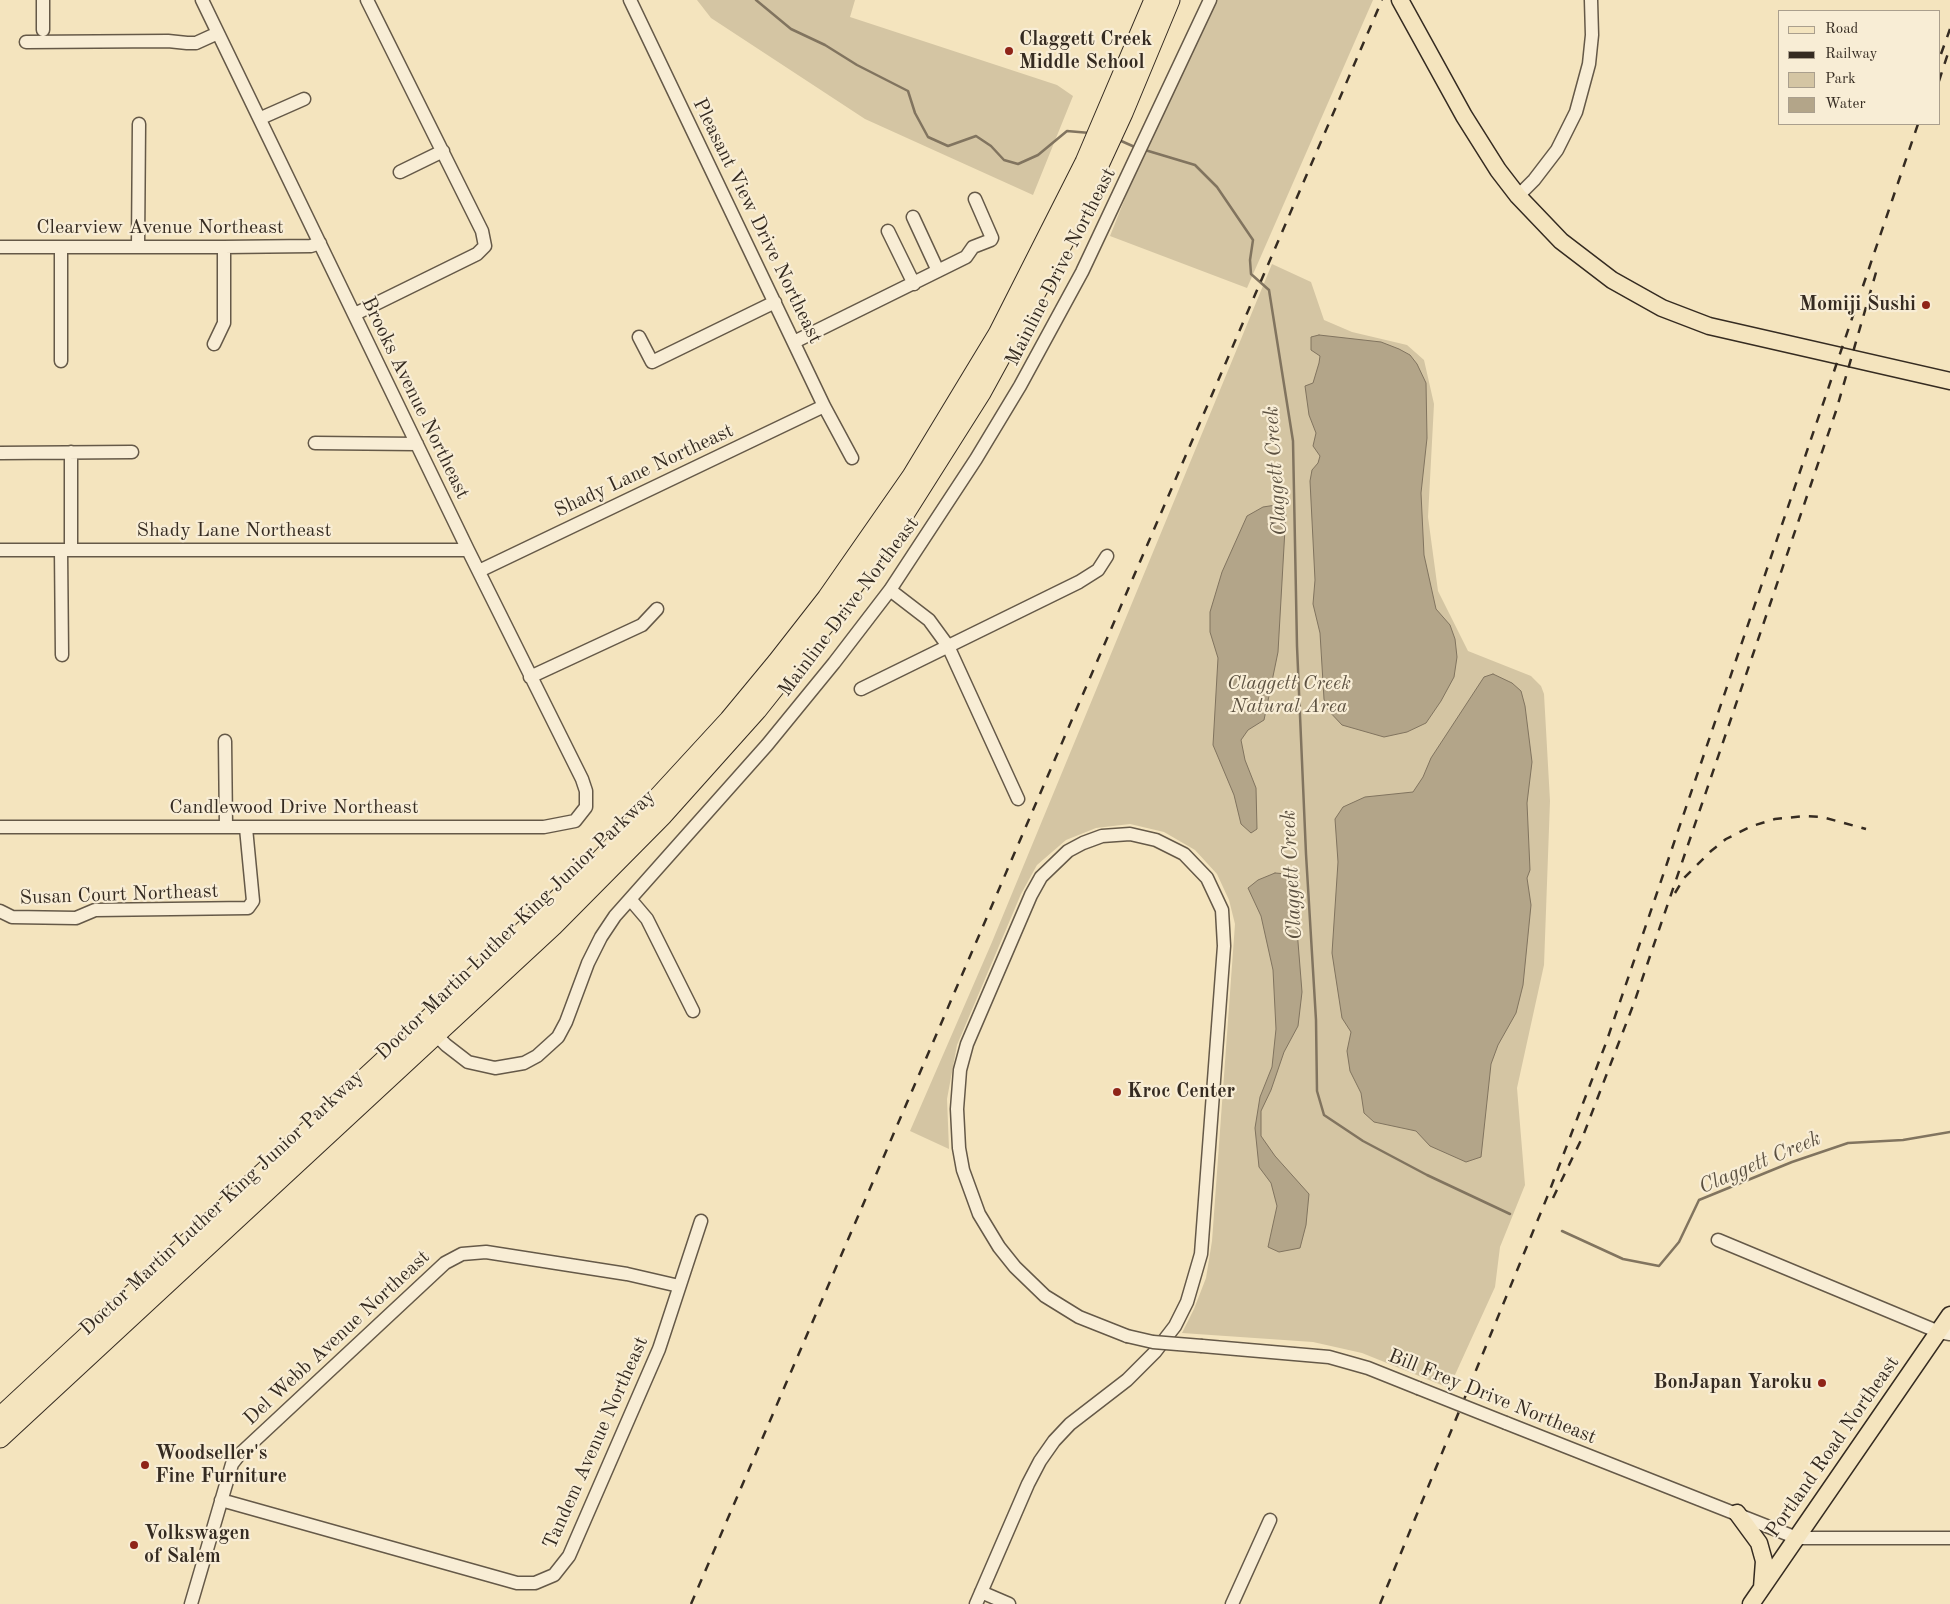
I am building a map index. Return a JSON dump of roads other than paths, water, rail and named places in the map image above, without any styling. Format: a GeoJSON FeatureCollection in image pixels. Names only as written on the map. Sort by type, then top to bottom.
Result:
{"type":"FeatureCollection","features":[{"type":"Feature","properties":{"kind":"highway","name":"Doctor Martin Luther King Junior Parkway"},"geometry":{"type":"LineString","coordinates":[[1117,109],[1154,0]]}},
{"type":"Feature","properties":{"kind":"highway","name":"Doctor Martin Luther King Junior Parkway"},"geometry":{"type":"LineString","coordinates":[[0,1438],[431,1029],[602,858],[669,788],[729,720],[827,598],[912,476],[958,402],[1013,308],[1092,165],[1170,0]]}},
{"type":"Feature","properties":{"kind":"highway","name":"Doctor Martin Luther King Junior Parkway"},"geometry":{"type":"LineString","coordinates":[[1,1416],[431,1029]]}},
{"type":"Feature","properties":{"kind":"main road"},"geometry":{"type":"LineString","coordinates":[[1400,0],[1464,116],[1498,170],[1518,196],[1561,241],[1595,268],[1639,297],[1681,317],[1744,336],[1950,381]]}},
{"type":"Feature","properties":{"kind":"main road","name":"Portland Road Northeast"},"geometry":{"type":"LineString","coordinates":[[1751,1604],[1944,1333],[1950,1315]]}},
{"type":"Feature","properties":{"kind":"main road"},"geometry":{"type":"LineString","coordinates":[[1736,1514],[1760,1543],[1764,1561],[1762,1588]]}},
{"type":"Feature","properties":{"kind":"street"},"geometry":{"type":"LineString","coordinates":[[43,0],[43,30]]}},
{"type":"Feature","properties":{"kind":"street","name":"Brooks Avenue Northeast"},"geometry":{"type":"LineString","coordinates":[[202,0],[261,118],[468,550],[584,784],[587,802],[584,813]]}},
{"type":"Feature","properties":{"kind":"street"},"geometry":{"type":"LineString","coordinates":[[355,314],[478,254],[485,246],[482,231],[367,0]]}},
{"type":"Feature","properties":{"kind":"street","name":"Pleasant View Drive Northeast"},"geometry":{"type":"LineString","coordinates":[[630,0],[824,406],[852,458]]}},
{"type":"Feature","properties":{"kind":"street","name":"Mainline Drive Northeast"},"geometry":{"type":"LineString","coordinates":[[431,1029],[468,1062],[484,1066],[508,1066],[524,1062],[537,1056],[558,1037],[566,1022],[588,963],[601,937],[630,899],[767,746],[890,590],[976,459],[1020,386],[1082,272],[1210,0]]}},
{"type":"Feature","properties":{"kind":"street"},"geometry":{"type":"LineString","coordinates":[[1518,196],[1534,180],[1557,150],[1576,112],[1590,64],[1592,40],[1591,0]]}},
{"type":"Feature","properties":{"kind":"street"},"geometry":{"type":"LineString","coordinates":[[26,42],[168,41],[187,43],[202,40],[218,33]]}},
{"type":"Feature","properties":{"kind":"street"},"geometry":{"type":"LineString","coordinates":[[261,118],[304,99]]}},
{"type":"Feature","properties":{"kind":"street"},"geometry":{"type":"LineString","coordinates":[[138,247],[139,124]]}},
{"type":"Feature","properties":{"kind":"street"},"geometry":{"type":"LineString","coordinates":[[400,172],[443,151]]}},
{"type":"Feature","properties":{"kind":"street"},"geometry":{"type":"LineString","coordinates":[[794,342],[966,258],[972,246],[985,244],[992,238],[976,198]]}},
{"type":"Feature","properties":{"kind":"street"},"geometry":{"type":"LineString","coordinates":[[913,217],[938,272]]}},
{"type":"Feature","properties":{"kind":"street"},"geometry":{"type":"LineString","coordinates":[[888,231],[914,284]]}},
{"type":"Feature","properties":{"kind":"street","name":"Clearview Avenue Northeast"},"geometry":{"type":"LineString","coordinates":[[0,247],[311,246],[320,243]]}},
{"type":"Feature","properties":{"kind":"street"},"geometry":{"type":"LineString","coordinates":[[61,247],[61,361]]}},
{"type":"Feature","properties":{"kind":"street"},"geometry":{"type":"LineString","coordinates":[[214,344],[224,324],[224,247]]}},
{"type":"Feature","properties":{"kind":"street"},"geometry":{"type":"LineString","coordinates":[[639,337],[652,362],[775,302]]}},
{"type":"Feature","properties":{"kind":"street","name":"Shady Lane Northeast"},"geometry":{"type":"LineString","coordinates":[[479,571],[824,406]]}},
{"type":"Feature","properties":{"kind":"street"},"geometry":{"type":"LineString","coordinates":[[315,443],[417,444]]}},
{"type":"Feature","properties":{"kind":"street"},"geometry":{"type":"LineString","coordinates":[[62,655],[71,452]]}},
{"type":"Feature","properties":{"kind":"street"},"geometry":{"type":"LineString","coordinates":[[0,453],[132,452]]}},
{"type":"Feature","properties":{"kind":"street","name":"Shady Lane Northeast"},"geometry":{"type":"LineString","coordinates":[[0,550],[468,550]]}},
{"type":"Feature","properties":{"kind":"street"},"geometry":{"type":"LineString","coordinates":[[861,689],[1089,577],[1098,570],[1107,556]]}},
{"type":"Feature","properties":{"kind":"street"},"geometry":{"type":"LineString","coordinates":[[890,590],[929,620],[948,646],[1018,800]]}},
{"type":"Feature","properties":{"kind":"street"},"geometry":{"type":"LineString","coordinates":[[530,677],[642,625],[658,609]]}},
{"type":"Feature","properties":{"kind":"street"},"geometry":{"type":"LineString","coordinates":[[225,740],[226,827]]}},
{"type":"Feature","properties":{"kind":"street","name":"Candlewood Drive Northeast"},"geometry":{"type":"LineString","coordinates":[[0,827],[544,827],[570,823],[584,813]]}},
{"type":"Feature","properties":{"kind":"street","name":"Susan Court Northeast"},"geometry":{"type":"LineString","coordinates":[[0,911],[12,917],[76,918],[95,910],[248,908],[252,901],[246,828]]}},
{"type":"Feature","properties":{"kind":"street","name":"Bill Frey Drive Northeast"},"geometry":{"type":"LineString","coordinates":[[979,1598],[1028,1484],[1040,1461],[1054,1441],[1070,1424],[1144,1365],[1155,1352],[1180,1318],[1196,1277],[1204,1228],[1224,946],[1222,910],[1215,892],[1202,872],[1184,854],[1147,837],[1130,834],[1102,836],[1082,843],[1068,851],[1041,877],[1031,895],[967,1044],[960,1070],[957,1109],[959,1148],[967,1184],[979,1214],[999,1247],[1015,1267],[1045,1296],[1079,1317],[1127,1336],[1152,1342],[1202,1346],[1329,1357],[1368,1368],[1797,1538]]}},
{"type":"Feature","properties":{"kind":"street"},"geometry":{"type":"LineString","coordinates":[[630,899],[648,919],[693,1011]]}},
{"type":"Feature","properties":{"kind":"street","name":"Tandem Avenue Northeast"},"geometry":{"type":"LineString","coordinates":[[221,1500],[517,1583],[535,1584],[554,1576],[569,1556],[659,1349],[701,1221]]}},
{"type":"Feature","properties":{"kind":"street"},"geometry":{"type":"LineString","coordinates":[[1718,1240],[1944,1333]]}},
{"type":"Feature","properties":{"kind":"street","name":"Del Webb Avenue Northeast"},"geometry":{"type":"LineString","coordinates":[[191,1604],[228,1473],[239,1454],[445,1263],[473,1252],[486,1252],[627,1274],[679,1286]]}},
{"type":"Feature","properties":{"kind":"street"},"geometry":{"type":"LineString","coordinates":[[1232,1604],[1270,1520]]}},
{"type":"Feature","properties":{"kind":"street"},"geometry":{"type":"LineString","coordinates":[[1797,1538],[1950,1538]]}},
{"type":"Feature","properties":{"kind":"street"},"geometry":{"type":"LineString","coordinates":[[979,1598],[1009,1604]]}},
{"type":"Feature","properties":{"kind":"water"},"geometry":{"type":"Polygon","coordinates":[[[1319,335],[1381,342],[1399,349],[1410,355],[1417,364],[1426,383],[1427,438],[1421,493],[1424,555],[1436,609],[1450,625],[1455,639],[1457,657],[1454,677],[1426,723],[1407,732],[1384,737],[1342,725],[1327,709],[1324,699],[1320,633],[1313,604],[1315,580],[1310,481],[1312,470],[1318,463],[1320,456],[1313,446],[1316,433],[1309,415],[1305,386],[1313,383],[1319,363],[1320,356],[1311,350],[1311,337],[1319,335]]]}},
{"type":"Feature","properties":{"kind":"water"},"geometry":{"type":"Polygon","coordinates":[[[1276,505],[1286,511],[1278,652],[1264,720],[1248,730],[1241,740],[1245,760],[1256,788],[1257,829],[1251,833],[1241,824],[1234,795],[1213,745],[1218,658],[1210,632],[1210,612],[1222,572],[1247,516],[1263,507],[1276,505]]]}},
{"type":"Feature","properties":{"kind":"water"},"geometry":{"type":"Polygon","coordinates":[[[1493,674],[1512,683],[1521,691],[1525,706],[1532,762],[1527,803],[1530,870],[1527,878],[1531,905],[1523,985],[1516,1013],[1498,1045],[1491,1064],[1481,1157],[1466,1162],[1430,1146],[1416,1131],[1374,1122],[1364,1113],[1361,1093],[1350,1071],[1347,1051],[1351,1032],[1342,1018],[1332,953],[1338,862],[1335,819],[1343,807],[1365,797],[1413,792],[1423,777],[1431,758],[1484,677],[1493,674]]]}},
{"type":"Feature","properties":{"kind":"water"},"geometry":{"type":"Polygon","coordinates":[[[1275,873],[1287,874],[1293,880],[1302,992],[1298,1026],[1284,1052],[1271,1090],[1261,1111],[1261,1136],[1275,1156],[1309,1194],[1306,1225],[1300,1248],[1279,1252],[1268,1247],[1277,1206],[1271,1183],[1259,1167],[1255,1128],[1260,1097],[1272,1067],[1276,1029],[1273,970],[1261,916],[1248,888],[1258,880],[1275,873]]]}},
{"type":"Feature","properties":{"kind":"waterway","name":"Claggett Creek"},"geometry":{"type":"LineString","coordinates":[[756,0],[791,29],[825,45],[857,65],[908,91],[915,113],[928,137],[948,146],[976,136],[991,146],[1004,160],[1018,164],[1038,155],[1067,131],[1090,133]]}},
{"type":"Feature","properties":{"kind":"waterway","name":"Claggett Creek"},"geometry":{"type":"LineString","coordinates":[[1119,140],[1137,148]]}},
{"type":"Feature","properties":{"kind":"waterway","name":"Claggett Creek"},"geometry":{"type":"LineString","coordinates":[[1145,150],[1195,165],[1217,187],[1253,240],[1250,260],[1251,274],[1269,290],[1293,441],[1297,646],[1306,854],[1316,1020],[1317,1091],[1324,1115],[1363,1141],[1427,1175],[1510,1214]]}},
{"type":"Feature","properties":{"kind":"waterway","name":"Claggett Creek"},"geometry":{"type":"LineString","coordinates":[[1562,1231],[1623,1259],[1659,1266],[1679,1242],[1699,1200],[1792,1162],[1848,1143],[1903,1140],[1950,1132]]}},
{"type":"Feature","properties":{"kind":"railway"},"geometry":{"type":"LineString","coordinates":[[691,1604],[1382,0]]}},
{"type":"Feature","properties":{"kind":"railway"},"geometry":{"type":"LineString","coordinates":[[1941,54],[1950,29]]}},
{"type":"Feature","properties":{"kind":"railway"},"geometry":{"type":"LineString","coordinates":[[1940,78],[1950,47]]}},
{"type":"Feature","properties":{"kind":"railway"},"geometry":{"type":"LineString","coordinates":[[1380,1604],[1548,1195],[1606,1043],[1918,125]]}},
{"type":"Feature","properties":{"kind":"railway"},"geometry":{"type":"LineString","coordinates":[[1553,1198],[1583,1136],[1634,1003],[1836,411],[1877,269]]}},
{"type":"Feature","properties":{"kind":"railway"},"geometry":{"type":"LineString","coordinates":[[1675,893],[1684,878],[1711,851],[1726,839],[1752,826],[1775,819],[1805,816],[1822,817],[1866,829]]}},
{"type":"Feature","properties":{"kind":"place","name":"Claggett Creek Middle School"},"geometry":{"type":"Point","coordinates":[1009,51]}},
{"type":"Feature","properties":{"kind":"place","name":"Momiji Sushi"},"geometry":{"type":"Point","coordinates":[1926,305]}},
{"type":"Feature","properties":{"kind":"place","name":"Kroc Center"},"geometry":{"type":"Point","coordinates":[1117,1092]}},
{"type":"Feature","properties":{"kind":"place","name":"BonJapan Yaroku"},"geometry":{"type":"Point","coordinates":[1822,1383]}},
{"type":"Feature","properties":{"kind":"place","name":"Woodseller's Fine Furniture"},"geometry":{"type":"Point","coordinates":[145,1465]}},
{"type":"Feature","properties":{"kind":"place","name":"Volkswagen of Salem"},"geometry":{"type":"Point","coordinates":[134,1545]}},
{"type":"Feature","properties":{"kind":"park label","name":"Claggett Creek Natural Area"},"geometry":{"type":"Point","coordinates":[1289,696]}}]}
